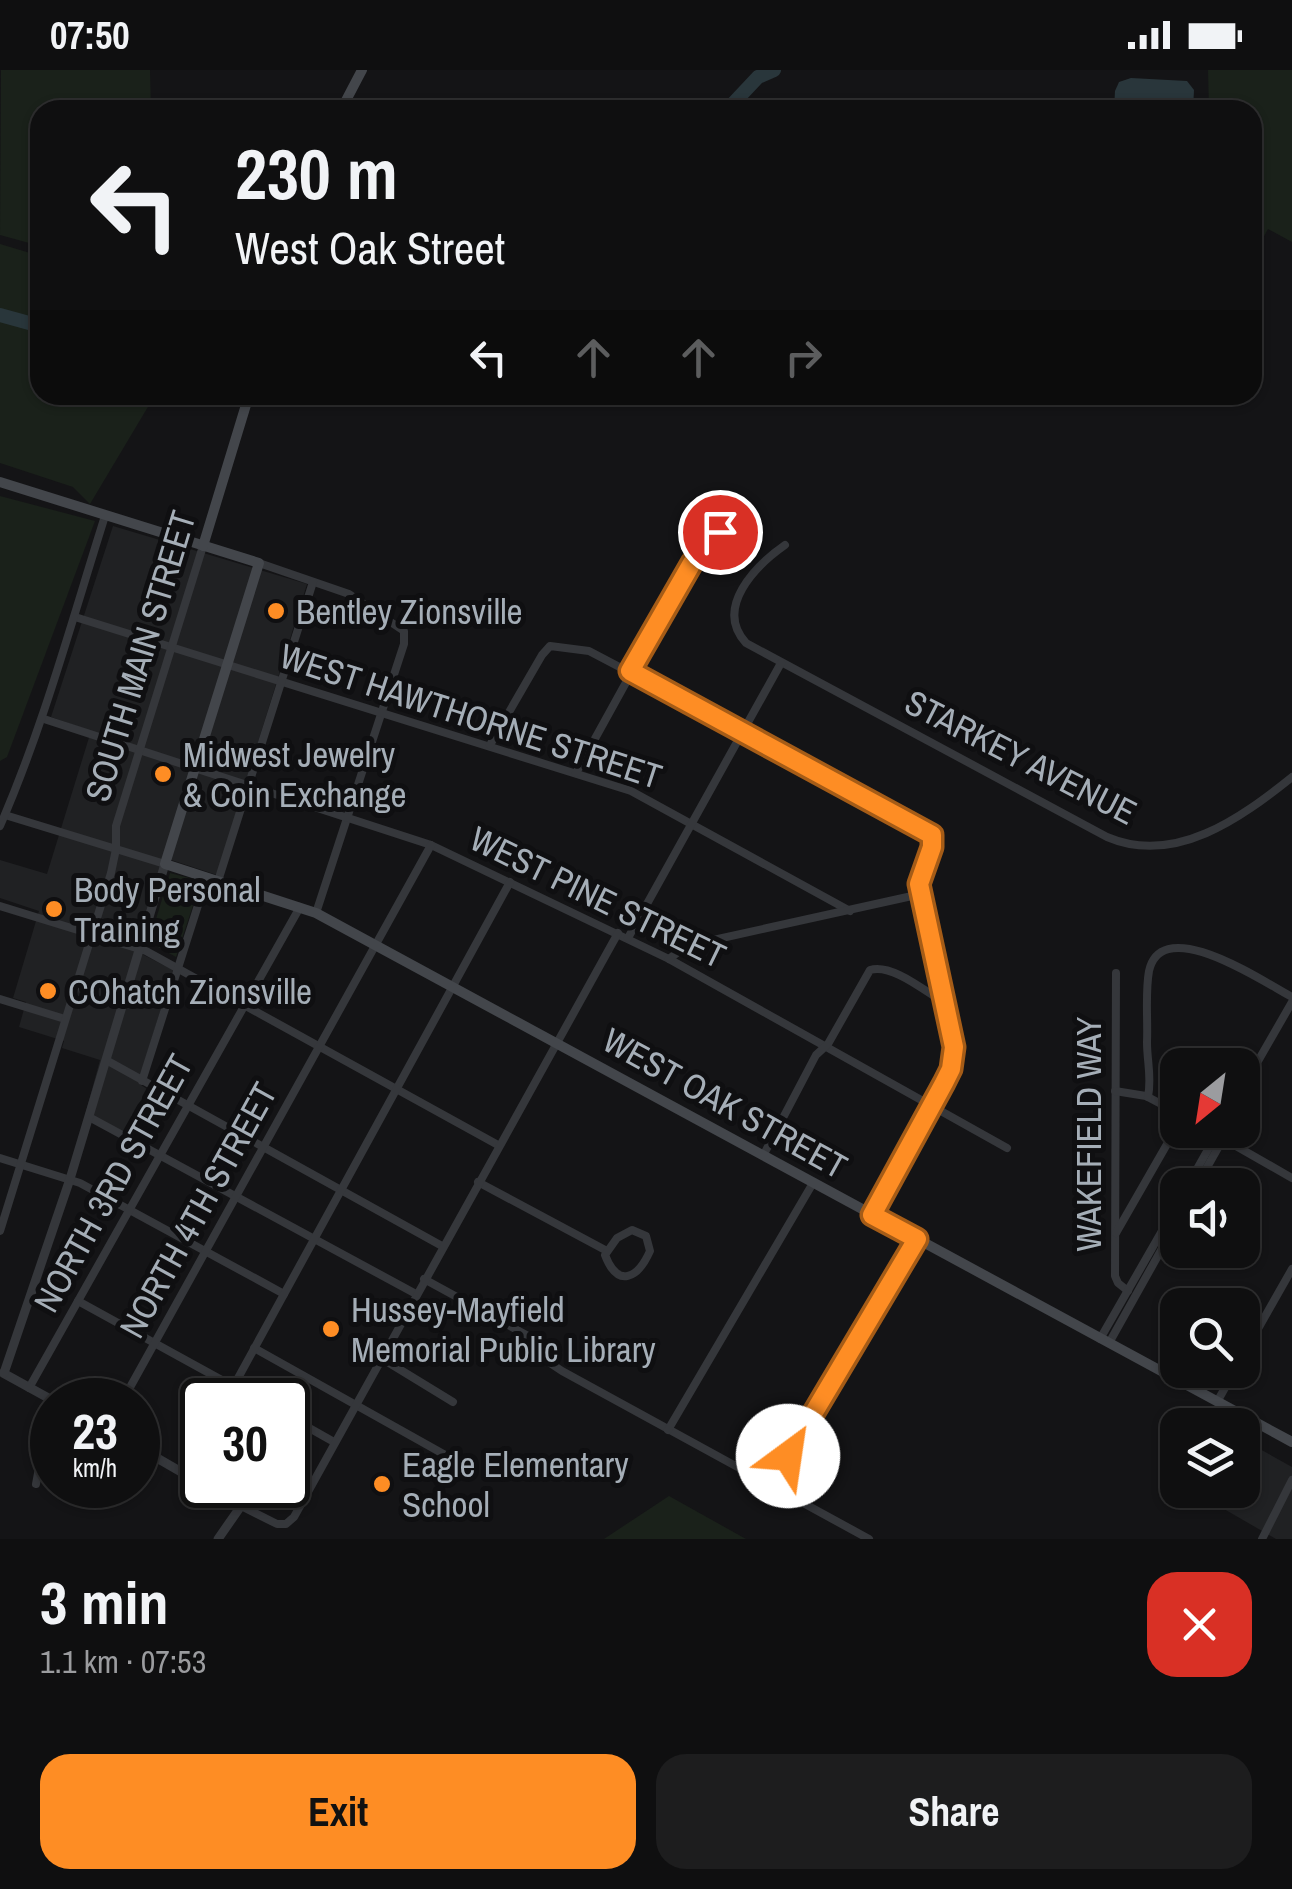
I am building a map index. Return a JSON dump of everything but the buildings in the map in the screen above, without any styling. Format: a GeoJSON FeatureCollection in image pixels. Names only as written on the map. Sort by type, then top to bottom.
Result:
{"type":"FeatureCollection","features":[{"type":"Feature","properties":{"kind":"main road"},"geometry":{"type":"LineString","coordinates":[[346,100],[362,70]]}},
{"type":"Feature","properties":{"kind":"main road","name":"SOUTH MAIN STREET"},"geometry":{"type":"LineString","coordinates":[[204,546],[246,405]]}},
{"type":"Feature","properties":{"kind":"main road"},"geometry":{"type":"LineString","coordinates":[[0,482],[258,563],[165,864]]}},
{"type":"Feature","properties":{"kind":"main road","name":"WEST OAK STREET"},"geometry":{"type":"LineString","coordinates":[[165,864],[316,914],[1292,1442]]}},
{"type":"Feature","properties":{"kind":"street"},"geometry":{"type":"LineString","coordinates":[[576,773],[692,563],[740,510]]}},
{"type":"Feature","properties":{"kind":"street"},"geometry":{"type":"LineString","coordinates":[[0,826],[44,719],[105,516]]}},
{"type":"Feature","properties":{"kind":"street","name":"SOUTH MAIN STREET"},"geometry":{"type":"LineString","coordinates":[[0,1231],[92,934],[116,849],[116,826],[204,546]]}},
{"type":"Feature","properties":{"kind":"street","name":"STARKEY AVENUE"},"geometry":{"type":"LineString","coordinates":[[785,546],[767,558],[749,580],[734,610],[742,638],[780,663],[1049,808],[1129,845],[1180,842],[1208,832],[1238,818],[1292,778]]}},
{"type":"Feature","properties":{"kind":"street"},"geometry":{"type":"LineString","coordinates":[[258,563],[349,594],[404,630],[404,644],[316,914]]}},
{"type":"Feature","properties":{"kind":"street"},"geometry":{"type":"LineString","coordinates":[[142,1080],[178,968],[250,784],[313,582]]}},
{"type":"Feature","properties":{"kind":"street","name":"WEST HAWTHORNE STREET"},"geometry":{"type":"LineString","coordinates":[[75,617],[631,791],[850,911]]}},
{"type":"Feature","properties":{"kind":"street"},"geometry":{"type":"LineString","coordinates":[[490,745],[550,646],[589,650],[927,830],[933,842],[919,878],[953,1060],[872,1215]]}},
{"type":"Feature","properties":{"kind":"street"},"geometry":{"type":"LineString","coordinates":[[628,938],[780,663]]}},
{"type":"Feature","properties":{"kind":"street","name":"WEST PINE STREET"},"geometry":{"type":"LineString","coordinates":[[44,719],[432,846],[669,959],[1007,1148]]}},
{"type":"Feature","properties":{"kind":"street","name":"WEST OAK STREET"},"geometry":{"type":"LineString","coordinates":[[5,814],[165,864]]}},
{"type":"Feature","properties":{"kind":"street","name":"NORTH 4TH STREET"},"geometry":{"type":"LineString","coordinates":[[136,1378],[432,846]]}},
{"type":"Feature","properties":{"kind":"street"},"geometry":{"type":"LineString","coordinates":[[30,1388],[2,1372],[70,1178],[165,864]]}},
{"type":"Feature","properties":{"kind":"street"},"geometry":{"type":"LineString","coordinates":[[237,1378],[510,882]]}},
{"type":"Feature","properties":{"kind":"street"},"geometry":{"type":"LineString","coordinates":[[669,959],[686,946],[922,894]]}},
{"type":"Feature","properties":{"kind":"street"},"geometry":{"type":"LineString","coordinates":[[0,906],[140,948],[498,1145]]}},
{"type":"Feature","properties":{"kind":"street","name":"NORTH 3RD STREET"},"geometry":{"type":"LineString","coordinates":[[36,1378],[300,907]]}},
{"type":"Feature","properties":{"kind":"street"},"geometry":{"type":"LineString","coordinates":[[310,1487],[618,933]]}},
{"type":"Feature","properties":{"kind":"street"},"geometry":{"type":"LineString","coordinates":[[1148,1097],[1152,1078],[1147,1049],[1150,968],[1158,956],[1172,948],[1194,948],[1292,1000],[1260,1057]]}},
{"type":"Feature","properties":{"kind":"street"},"geometry":{"type":"LineString","coordinates":[[763,1156],[816,1055],[825,1048],[866,976],[877,967],[945,1003]]}},
{"type":"Feature","properties":{"kind":"street","name":"WAKEFIELD WAY"},"geometry":{"type":"LineString","coordinates":[[1116,973],[1116,1276],[1118,1283],[1128,1290]]}},
{"type":"Feature","properties":{"kind":"street"},"geometry":{"type":"LineString","coordinates":[[0,998],[65,1019]]}},
{"type":"Feature","properties":{"kind":"street"},"geometry":{"type":"LineString","coordinates":[[106,1060],[442,1246]]}},
{"type":"Feature","properties":{"kind":"street"},"geometry":{"type":"LineString","coordinates":[[1116,1091],[1160,1103]]}},
{"type":"Feature","properties":{"kind":"street"},"geometry":{"type":"LineString","coordinates":[[88,1117],[416,1294]]}},
{"type":"Feature","properties":{"kind":"street"},"geometry":{"type":"LineString","coordinates":[[1116,1233],[1165,1148]]}},
{"type":"Feature","properties":{"kind":"street"},"geometry":{"type":"LineString","coordinates":[[1242,1148],[1292,1178]]}},
{"type":"Feature","properties":{"kind":"street"},"geometry":{"type":"LineString","coordinates":[[0,1158],[70,1178],[284,1294]]}},
{"type":"Feature","properties":{"kind":"street"},"geometry":{"type":"LineString","coordinates":[[478,1182],[607,1251]]}},
{"type":"Feature","properties":{"kind":"street"},"geometry":{"type":"LineString","coordinates":[[668,1430],[812,1182]]}},
{"type":"Feature","properties":{"kind":"street"},"geometry":{"type":"LineString","coordinates":[[632,1230],[646,1236],[650,1251],[640,1269],[623,1277],[610,1266],[607,1251],[616,1238],[632,1230]]}},
{"type":"Feature","properties":{"kind":"street"},"geometry":{"type":"LineString","coordinates":[[1105,1341],[1160,1234]]}},
{"type":"Feature","properties":{"kind":"street"},"geometry":{"type":"LineString","coordinates":[[771,1486],[917,1239]]}},
{"type":"Feature","properties":{"kind":"street"},"geometry":{"type":"LineString","coordinates":[[1105,1341],[1160,1250]]}},
{"type":"Feature","properties":{"kind":"street"},"geometry":{"type":"LineString","coordinates":[[1260,1325],[1292,1269]]}},
{"type":"Feature","properties":{"kind":"street"},"geometry":{"type":"LineString","coordinates":[[424,1279],[530,1337],[550,1363],[562,1371],[855,1536],[869,1539]]}},
{"type":"Feature","properties":{"kind":"street"},"geometry":{"type":"LineString","coordinates":[[78,1301],[218,1378]]}},
{"type":"Feature","properties":{"kind":"street"},"geometry":{"type":"LineString","coordinates":[[254,1348],[447,1456]]}},
{"type":"Feature","properties":{"kind":"street"},"geometry":{"type":"LineString","coordinates":[[380,1358],[453,1402]]}},
{"type":"Feature","properties":{"kind":"street"},"geometry":{"type":"LineString","coordinates":[[1218,1402],[1225,1388]]}},
{"type":"Feature","properties":{"kind":"street"},"geometry":{"type":"LineString","coordinates":[[310,1428],[334,1442]]}},
{"type":"Feature","properties":{"kind":"street"},"geometry":{"type":"LineString","coordinates":[[1262,1539],[1292,1480]]}},
{"type":"Feature","properties":{"kind":"street"},"geometry":{"type":"LineString","coordinates":[[218,1539],[239,1508]]}},
{"type":"Feature","properties":{"kind":"street"},"geometry":{"type":"LineString","coordinates":[[244,1508],[282,1525],[299,1508]]}},
{"type":"Feature","properties":{"kind":"shaded area"},"geometry":{"type":"Polygon","coordinates":[[[1,70],[150,70],[151,100],[30,100],[30,243],[0,235],[1,70]]]}},
{"type":"Feature","properties":{"kind":"shaded area"},"geometry":{"type":"Polygon","coordinates":[[[1208,70],[1292,70],[1292,242],[1268,229],[1262,240],[1262,100],[1209,100],[1208,70]]]}},
{"type":"Feature","properties":{"kind":"shaded area"},"geometry":{"type":"Polygon","coordinates":[[[1131,78],[1187,81],[1194,90],[1194,100],[1115,100],[1119,82],[1131,78]]]}},
{"type":"Feature","properties":{"kind":"shaded area"},"geometry":{"type":"Polygon","coordinates":[[[0,244],[30,253],[30,405],[149,405],[90,504],[73,487],[0,463],[0,244]]]}},
{"type":"Feature","properties":{"kind":"shaded area"},"geometry":{"type":"Polygon","coordinates":[[[0,496],[95,521],[7,757],[0,761],[0,496]]]}},
{"type":"Feature","properties":{"kind":"shaded area"},"geometry":{"type":"Polygon","coordinates":[[[113,526],[307,584],[217,875],[165,858],[138,952],[173,970],[138,1083],[147,1089],[123,1134],[85,1115],[100,1060],[62,1048],[64,1041],[19,1027],[26,1002],[13,998],[39,911],[0,898],[0,860],[47,874],[91,731],[51,717],[113,526]]]}},
{"type":"Feature","properties":{"kind":"shaded area"},"geometry":{"type":"Polygon","coordinates":[[[170,873],[201,881],[176,957],[149,942],[170,873]]]}},
{"type":"Feature","properties":{"kind":"shaded area"},"geometry":{"type":"Polygon","coordinates":[[[1260,1449],[1292,1467],[1292,1539],[1276,1539],[1224,1509],[1260,1508],[1260,1449]]]}},
{"type":"Feature","properties":{"kind":"shaded area"},"geometry":{"type":"Polygon","coordinates":[[[669,1496],[746,1539],[604,1539],[669,1496]]]}},
{"type":"Feature","properties":{"kind":"waterway"},"geometry":{"type":"LineString","coordinates":[[736,100],[758,77],[774,70]]}},
{"type":"Feature","properties":{"kind":"waterway"},"geometry":{"type":"LineString","coordinates":[[0,315],[30,323]]}},
{"type":"Feature","properties":{"kind":"place","name":"Bentley Zionsville"},"geometry":{"type":"Point","coordinates":[276,611]}},
{"type":"Feature","properties":{"kind":"place","name":"Midwest Jewelry & Coin Exchange"},"geometry":{"type":"Point","coordinates":[163,774]}},
{"type":"Feature","properties":{"kind":"place","name":"Body Personal Training"},"geometry":{"type":"Point","coordinates":[54,909]}},
{"type":"Feature","properties":{"kind":"place","name":"COhatch Zionsville"},"geometry":{"type":"Point","coordinates":[48,991]}},
{"type":"Feature","properties":{"kind":"place","name":"Hussey-Mayfield Memorial Public Library"},"geometry":{"type":"Point","coordinates":[331,1329]}},
{"type":"Feature","properties":{"kind":"place","name":"Eagle Elementary School"},"geometry":{"type":"Point","coordinates":[382,1484]}},
{"type":"Feature","properties":{"kind":"route"},"geometry":{"type":"LineString","coordinates":[[720,532],[692,563],[630,671],[932,835],[932,847],[919,884],[954,1047],[951,1069],[872,1215],[917,1239],[788,1456]]}}]}
